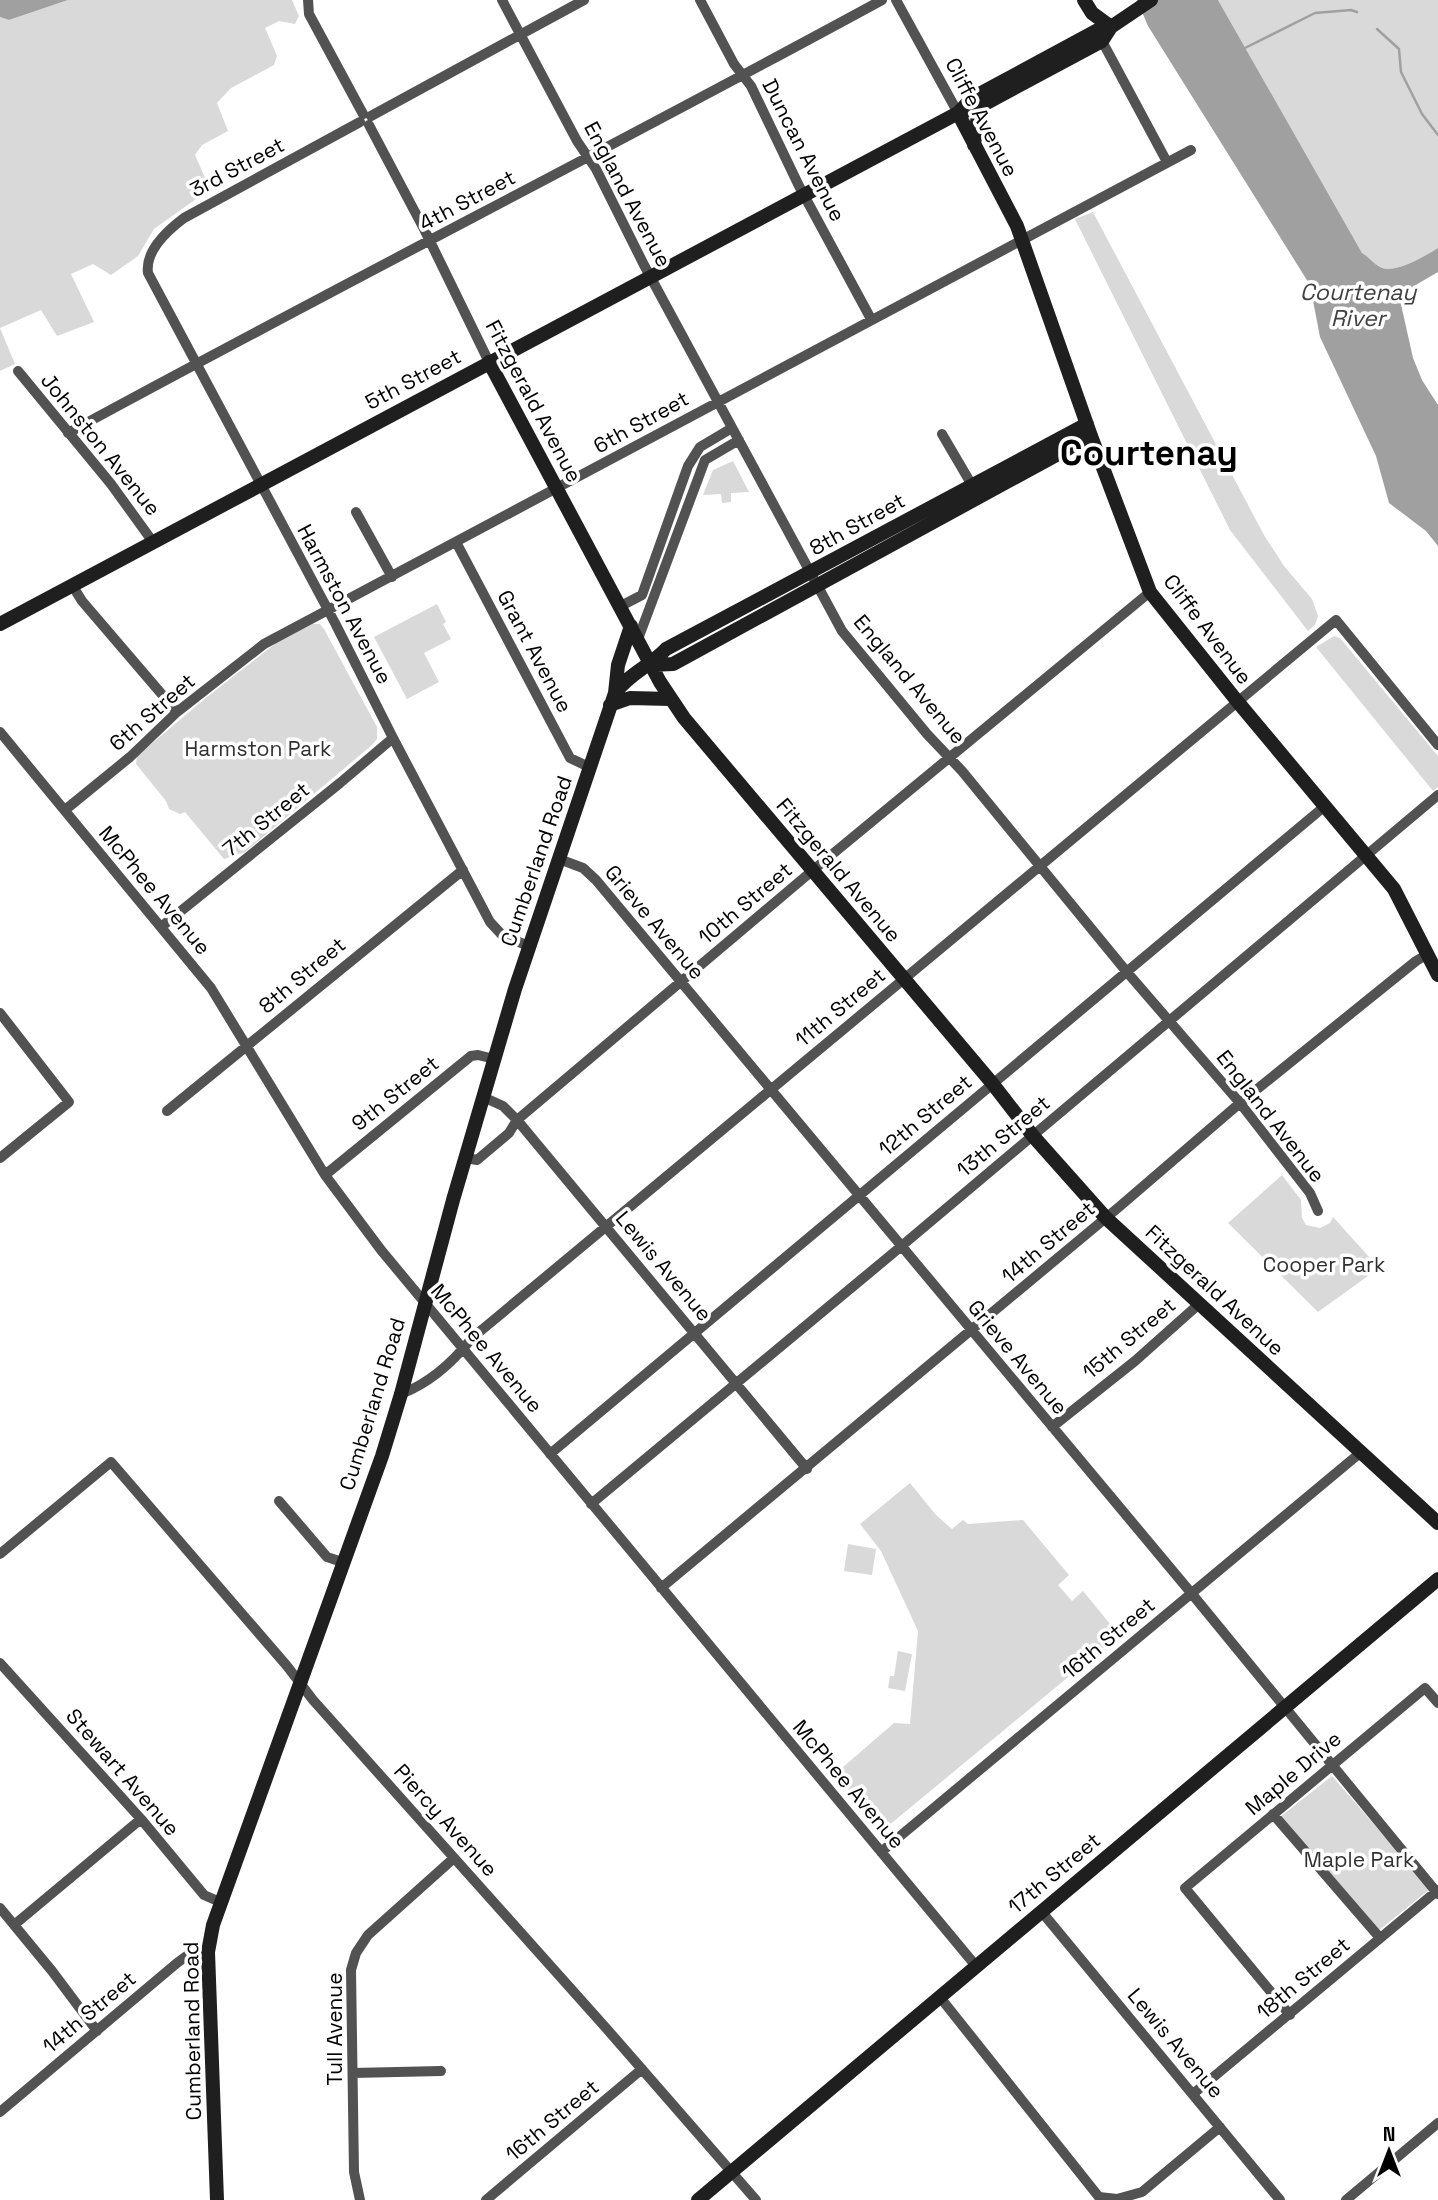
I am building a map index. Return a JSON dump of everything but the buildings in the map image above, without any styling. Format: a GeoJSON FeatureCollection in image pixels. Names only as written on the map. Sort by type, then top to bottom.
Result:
{"type":"FeatureCollection","features":[{"type":"Feature","properties":{"kind":"street","name":"Fitzgerald Avenue"},"geometry":{"type":"LineString","coordinates":[[308,0],[309,14],[430,242],[489,362],[670,699],[992,1083],[1033,1136],[1106,1218],[1438,1522]]}},
{"type":"Feature","properties":{"kind":"street","name":"England Avenue"},"geometry":{"type":"LineString","coordinates":[[502,0],[842,631],[1240,1103],[1310,1194],[1318,1211]]}},
{"type":"Feature","properties":{"kind":"street","name":"3rd Street"},"geometry":{"type":"LineString","coordinates":[[148,262],[161,240],[184,218],[584,0]]}},
{"type":"Feature","properties":{"kind":"street","name":"Duncan Avenue"},"geometry":{"type":"LineString","coordinates":[[700,0],[734,64],[751,86],[803,194],[871,319]]}},
{"type":"Feature","properties":{"kind":"street","name":"4th Street"},"geometry":{"type":"LineString","coordinates":[[68,433],[195,363],[430,242],[882,0]]}},
{"type":"Feature","properties":{"kind":"street","name":"Cliffe Avenue"},"geometry":{"type":"LineString","coordinates":[[896,0],[1023,239],[1089,430],[1150,592],[1402,900],[1438,975]]}},
{"type":"Feature","properties":{"kind":"street"},"geometry":{"type":"LineString","coordinates":[[1084,0],[1092,13],[1117,23]]}},
{"type":"Feature","properties":{"kind":"street","name":"5th Street"},"geometry":{"type":"LineString","coordinates":[[958,113],[972,98],[1098,30],[1117,23],[1151,0]]}},
{"type":"Feature","properties":{"kind":"street","name":"5th Street"},"geometry":{"type":"LineString","coordinates":[[0,624],[803,194],[958,113],[979,107],[1102,41],[1117,23]]}},
{"type":"Feature","properties":{"kind":"street"},"geometry":{"type":"LineString","coordinates":[[1102,41],[1167,162]]}},
{"type":"Feature","properties":{"kind":"street"},"geometry":{"type":"LineString","coordinates":[[974,145],[979,107]]}},
{"type":"Feature","properties":{"kind":"street","name":"6th Street"},"geometry":{"type":"LineString","coordinates":[[65,810],[130,757],[177,712],[264,644],[1191,150]]}},
{"type":"Feature","properties":{"kind":"street","name":"Harmston Avenue"},"geometry":{"type":"LineString","coordinates":[[148,262],[148,273],[495,929],[503,936],[528,946]]}},
{"type":"Feature","properties":{"kind":"street","name":"Johnston Avenue"},"geometry":{"type":"LineString","coordinates":[[18,371],[111,484],[153,542]]}},
{"type":"Feature","properties":{"kind":"street"},"geometry":{"type":"LineString","coordinates":[[619,607],[642,595],[688,466],[700,447],[732,428]]}},
{"type":"Feature","properties":{"kind":"street","name":"8th Street"},"geometry":{"type":"LineString","coordinates":[[612,699],[631,675],[651,665],[673,664],[813,579],[900,542],[975,491],[1089,430]]}},
{"type":"Feature","properties":{"kind":"street"},"geometry":{"type":"LineString","coordinates":[[942,434],[975,491]]}},
{"type":"Feature","properties":{"kind":"street","name":"Cumberland Road"},"geometry":{"type":"LineString","coordinates":[[216,2200],[208,1952],[220,1902],[382,1457],[494,1059],[528,946],[612,699],[618,665],[705,460],[739,440]]}},
{"type":"Feature","properties":{"kind":"street"},"geometry":{"type":"LineString","coordinates":[[356,512],[392,577]]}},
{"type":"Feature","properties":{"kind":"street","name":"Grant Avenue"},"geometry":{"type":"LineString","coordinates":[[456,542],[570,758],[589,767]]}},
{"type":"Feature","properties":{"kind":"street"},"geometry":{"type":"LineString","coordinates":[[72,585],[82,601],[177,712]]}},
{"type":"Feature","properties":{"kind":"street","name":"10th Street"},"geometry":{"type":"LineString","coordinates":[[466,1158],[477,1160],[509,1133],[517,1120],[680,982],[1150,592]]}},
{"type":"Feature","properties":{"kind":"street","name":"11th Street"},"geometry":{"type":"LineString","coordinates":[[401,1394],[421,1386],[463,1350],[472,1338],[904,978],[1148,779],[1336,620],[1438,745]]}},
{"type":"Feature","properties":{"kind":"street"},"geometry":{"type":"LineString","coordinates":[[612,699],[670,699]]}},
{"type":"Feature","properties":{"kind":"street","name":"McPhee Avenue"},"geometry":{"type":"LineString","coordinates":[[0,732],[211,988],[325,1175],[381,1251],[976,1966]]}},
{"type":"Feature","properties":{"kind":"street","name":"7th Street"},"geometry":{"type":"LineString","coordinates":[[161,927],[393,738]]}},
{"type":"Feature","properties":{"kind":"street","name":"13th Street"},"geometry":{"type":"LineString","coordinates":[[591,1504],[1438,795]]}},
{"type":"Feature","properties":{"kind":"street","name":"12th Street"},"geometry":{"type":"LineString","coordinates":[[550,1454],[1325,806]]}},
{"type":"Feature","properties":{"kind":"street","name":"Grieve Avenue"},"geometry":{"type":"LineString","coordinates":[[559,859],[579,865],[591,873],[1437,1892]]}},
{"type":"Feature","properties":{"kind":"street","name":"8th Street"},"geometry":{"type":"LineString","coordinates":[[167,1111],[463,870]]}},
{"type":"Feature","properties":{"kind":"street","name":"14th Street"},"geometry":{"type":"LineString","coordinates":[[661,1588],[807,1469],[1240,1103],[1428,954]]}},
{"type":"Feature","properties":{"kind":"street"},"geometry":{"type":"LineString","coordinates":[[0,1013],[69,1102],[0,1158]]}},
{"type":"Feature","properties":{"kind":"street","name":"9th Street"},"geometry":{"type":"LineString","coordinates":[[325,1175],[471,1056],[494,1059]]}},
{"type":"Feature","properties":{"kind":"street","name":"Lewis Avenue"},"geometry":{"type":"LineString","coordinates":[[483,1097],[503,1105],[517,1120],[807,1469]]}},
{"type":"Feature","properties":{"kind":"street","name":"15th Street"},"geometry":{"type":"LineString","coordinates":[[1052,1427],[1135,1361],[1199,1304]]}},
{"type":"Feature","properties":{"kind":"street","name":"16th Street"},"geometry":{"type":"LineString","coordinates":[[881,1852],[1360,1453]]}},
{"type":"Feature","properties":{"kind":"street","name":"Piercy Avenue"},"geometry":{"type":"LineString","coordinates":[[0,1554],[111,1462],[313,1700],[756,2200]]}},
{"type":"Feature","properties":{"kind":"street"},"geometry":{"type":"LineString","coordinates":[[279,1501],[327,1557],[342,1562]]}},
{"type":"Feature","properties":{"kind":"street","name":"17th Street"},"geometry":{"type":"LineString","coordinates":[[698,2200],[1438,1579]]}},
{"type":"Feature","properties":{"kind":"street","name":"Stewart Avenue"},"geometry":{"type":"LineString","coordinates":[[0,1663],[141,1819],[204,1895],[220,1902]]}},
{"type":"Feature","properties":{"kind":"street","name":"Maple Drive"},"geometry":{"type":"LineString","coordinates":[[1290,2015],[1185,1888],[1425,1688],[1438,1703]]}},
{"type":"Feature","properties":{"kind":"street"},"geometry":{"type":"LineString","coordinates":[[1273,1814],[1380,1938]]}},
{"type":"Feature","properties":{"kind":"street"},"geometry":{"type":"LineString","coordinates":[[14,1925],[141,1819]]}},
{"type":"Feature","properties":{"kind":"street","name":"Tull Avenue"},"geometry":{"type":"LineString","coordinates":[[360,2200],[354,2172],[351,1970],[356,1953],[368,1935],[454,1858]]}},
{"type":"Feature","properties":{"kind":"street","name":"18th Street"},"geometry":{"type":"LineString","coordinates":[[1193,2094],[1437,1892]]}},
{"type":"Feature","properties":{"kind":"street"},"geometry":{"type":"LineString","coordinates":[[0,1908],[97,2031]]}},
{"type":"Feature","properties":{"kind":"street","name":"Lewis Avenue"},"geometry":{"type":"LineString","coordinates":[[1041,1911],[1280,2200]]}},
{"type":"Feature","properties":{"kind":"street","name":"14th Street"},"geometry":{"type":"LineString","coordinates":[[0,2112],[177,1963],[188,1955],[208,1952]]}},
{"type":"Feature","properties":{"kind":"street"},"geometry":{"type":"LineString","coordinates":[[939,1996],[1098,2197],[1117,2199],[1142,2192],[1220,2127]]}},
{"type":"Feature","properties":{"kind":"street","name":"16th Street"},"geometry":{"type":"LineString","coordinates":[[486,2200],[642,2069]]}},
{"type":"Feature","properties":{"kind":"street"},"geometry":{"type":"LineString","coordinates":[[353,2073],[441,2071]]}},
{"type":"Feature","properties":{"kind":"street"},"geometry":{"type":"LineString","coordinates":[[1346,2200],[1438,2123]]}},
{"type":"Feature","properties":{"kind":"green space"},"geometry":{"type":"Polygon","coordinates":[[[68,0],[292,0],[299,16],[295,24],[279,21],[265,28],[277,56],[274,65],[231,88],[217,103],[228,131],[202,145],[195,155],[210,189],[154,229],[138,256],[111,275],[93,264],[71,274],[94,322],[57,336],[41,310],[0,328],[0,17],[9,20],[68,0]]]}},
{"type":"Feature","properties":{"kind":"green space"},"geometry":{"type":"Polygon","coordinates":[[[1218,0],[1438,0],[1438,248],[1409,264],[1393,269],[1380,267],[1362,253],[1218,0]]]}},
{"type":"Feature","properties":{"kind":"green space"},"geometry":{"type":"Polygon","coordinates":[[[1093,212],[1264,535],[1284,566],[1312,599],[1318,616],[1315,625],[1308,631],[1230,530],[1075,219],[1093,212]]]}},
{"type":"Feature","properties":{"kind":"green space"},"geometry":{"type":"Polygon","coordinates":[[[0,328],[15,364],[0,371],[0,328]]]}},
{"type":"Feature","properties":{"kind":"green space"},"geometry":{"type":"Polygon","coordinates":[[[733,461],[749,492],[731,493],[731,502],[722,503],[721,494],[703,495],[713,470],[733,461]]]}},
{"type":"Feature","properties":{"kind":"green space"},"geometry":{"type":"Polygon","coordinates":[[[437,604],[451,639],[424,653],[439,682],[407,699],[374,637],[437,604]]]}},
{"type":"Feature","properties":{"kind":"green space","name":"Harmston Park"},"geometry":{"type":"Polygon","coordinates":[[[313,624],[320,624],[324,629],[377,727],[377,739],[245,852],[224,859],[185,812],[180,814],[169,809],[166,801],[136,764],[137,756],[276,643],[313,624]]]}},
{"type":"Feature","properties":{"kind":"green space"},"geometry":{"type":"Polygon","coordinates":[[[1334,636],[1340,638],[1438,756],[1438,787],[1433,791],[1316,647],[1334,636]]]}},
{"type":"Feature","properties":{"kind":"green space","name":"Cooper Park"},"geometry":{"type":"Polygon","coordinates":[[[1282,1175],[1301,1200],[1302,1218],[1306,1225],[1320,1228],[1330,1223],[1333,1217],[1379,1268],[1318,1312],[1228,1223],[1282,1175]]]}},
{"type":"Feature","properties":{"kind":"green space"},"geometry":{"type":"Polygon","coordinates":[[[910,1483],[936,1515],[952,1529],[963,1520],[968,1524],[1023,1520],[1069,1575],[1058,1585],[1072,1601],[1083,1591],[1119,1635],[882,1831],[835,1774],[894,1723],[910,1724],[918,1631],[881,1551],[860,1524],[910,1483]]]}},
{"type":"Feature","properties":{"kind":"green space"},"geometry":{"type":"Polygon","coordinates":[[[848,1544],[876,1549],[872,1575],[844,1571],[848,1544]]]}},
{"type":"Feature","properties":{"kind":"green space"},"geometry":{"type":"Polygon","coordinates":[[[898,1651],[912,1654],[905,1691],[888,1688],[890,1676],[894,1676],[898,1651]]]}},
{"type":"Feature","properties":{"kind":"green space","name":"Maple Park"},"geometry":{"type":"Polygon","coordinates":[[[1332,1776],[1430,1889],[1378,1931],[1280,1817],[1332,1776]]]}},
{"type":"Feature","properties":{"kind":"water"},"geometry":{"type":"Polygon","coordinates":[[[0,0],[68,0],[9,20],[0,17],[0,0]]]}},
{"type":"Feature","properties":{"kind":"water","name":"Courtenay River"},"geometry":{"type":"Polygon","coordinates":[[[1137,0],[1218,0],[1362,253],[1380,267],[1393,269],[1409,264],[1438,248],[1438,272],[1414,286],[1404,297],[1402,309],[1413,358],[1422,380],[1438,405],[1438,546],[1426,531],[1389,503],[1376,456],[1320,337],[1310,285],[1148,26],[1137,0]]]}},
{"type":"Feature","properties":{"kind":"waterway"},"geometry":{"type":"LineString","coordinates":[[1243,49],[1315,13],[1351,10],[1357,12]]}},
{"type":"Feature","properties":{"kind":"waterway"},"geometry":{"type":"LineString","coordinates":[[1377,29],[1399,49],[1401,72],[1422,114],[1438,135]]}},
{"type":"Feature","properties":{"kind":"district","name":"Courtenay"},"geometry":{"type":"Point","coordinates":[1149,453]}}]}
